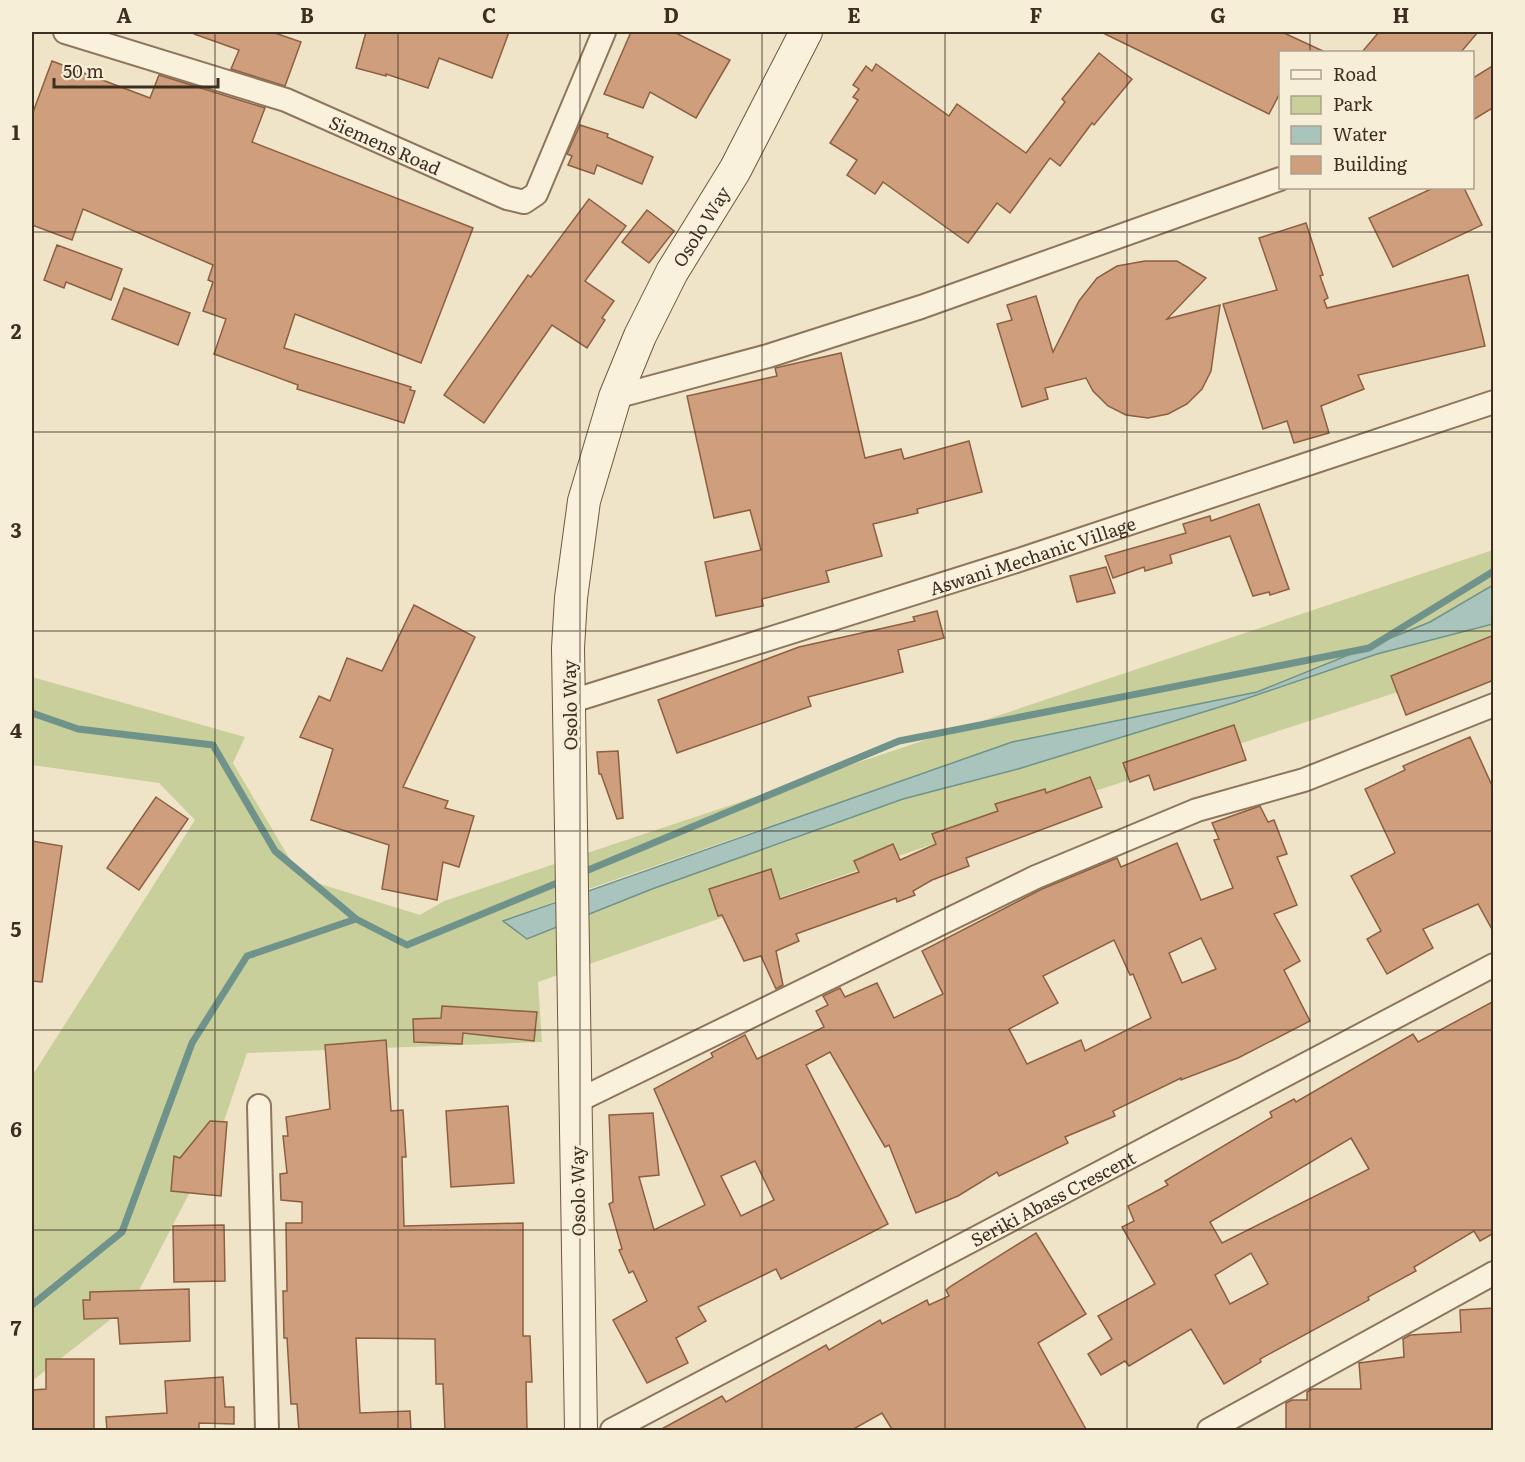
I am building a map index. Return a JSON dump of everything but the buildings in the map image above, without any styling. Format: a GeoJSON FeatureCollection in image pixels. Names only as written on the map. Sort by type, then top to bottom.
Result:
{"type":"FeatureCollection","features":[{"type":"Feature","properties":{"kind":"main road","name":"Osolo Way"},"geometry":{"type":"LineString","coordinates":[[581,1431],[569,702],[571,598],[584,501],[615,397],[640,336],[672,272],[735,170],[806,32]]}},
{"type":"Feature","properties":{"kind":"street","name":"Siemens Road"},"geometry":{"type":"LineString","coordinates":[[64,32],[286,100],[507,198],[524,202],[536,194],[604,32]]}},
{"type":"Feature","properties":{"kind":"street"},"geometry":{"type":"LineString","coordinates":[[615,397],[768,356],[910,311],[1279,180]]}},
{"type":"Feature","properties":{"kind":"street","name":"Aswani Mechanic Village"},"geometry":{"type":"LineString","coordinates":[[569,702],[1016,561],[1494,402]]}},
{"type":"Feature","properties":{"kind":"street"},"geometry":{"type":"LineString","coordinates":[[575,1102],[1036,877],[1197,810],[1305,780],[1494,705]]}},
{"type":"Feature","properties":{"kind":"street","name":"Seriki Abass Crescent"},"geometry":{"type":"LineString","coordinates":[[612,1431],[1494,965]]}},
{"type":"Feature","properties":{"kind":"street"},"geometry":{"type":"LineString","coordinates":[[259,1106],[267,1431]]}},
{"type":"Feature","properties":{"kind":"street"},"geometry":{"type":"LineString","coordinates":[[1209,1431],[1250,1420],[1494,1273]]}},
{"type":"Feature","properties":{"kind":"green space"},"geometry":{"type":"Polygon","coordinates":[[[1493,550],[1493,585],[1430,622],[1257,692],[1012,742],[577,893],[504,921],[527,939],[652,889],[903,799],[1018,769],[1236,702],[1377,654],[1493,624],[1493,661],[936,843],[538,982],[542,1042],[247,1053],[219,1136],[133,1302],[32,1381],[32,1076],[195,820],[159,783],[32,765],[32,677],[245,737],[233,763],[301,878],[420,915],[444,901],[1493,550]]]}},
{"type":"Feature","properties":{"kind":"water"},"geometry":{"type":"Polygon","coordinates":[[[1493,585],[1493,624],[1377,654],[1236,702],[1018,769],[903,799],[652,889],[527,939],[503,921],[1012,742],[1257,692],[1430,622],[1493,585]]]}},
{"type":"Feature","properties":{"kind":"waterway"},"geometry":{"type":"LineString","coordinates":[[581,873],[899,741],[1369,648],[1494,571]]}},
{"type":"Feature","properties":{"kind":"waterway"},"geometry":{"type":"LineString","coordinates":[[32,713],[78,729],[213,745],[275,851],[356,919],[407,945],[562,881]]}},
{"type":"Feature","properties":{"kind":"waterway"},"geometry":{"type":"LineString","coordinates":[[32,1305],[122,1232],[192,1043],[247,956],[356,919]]}}]}
